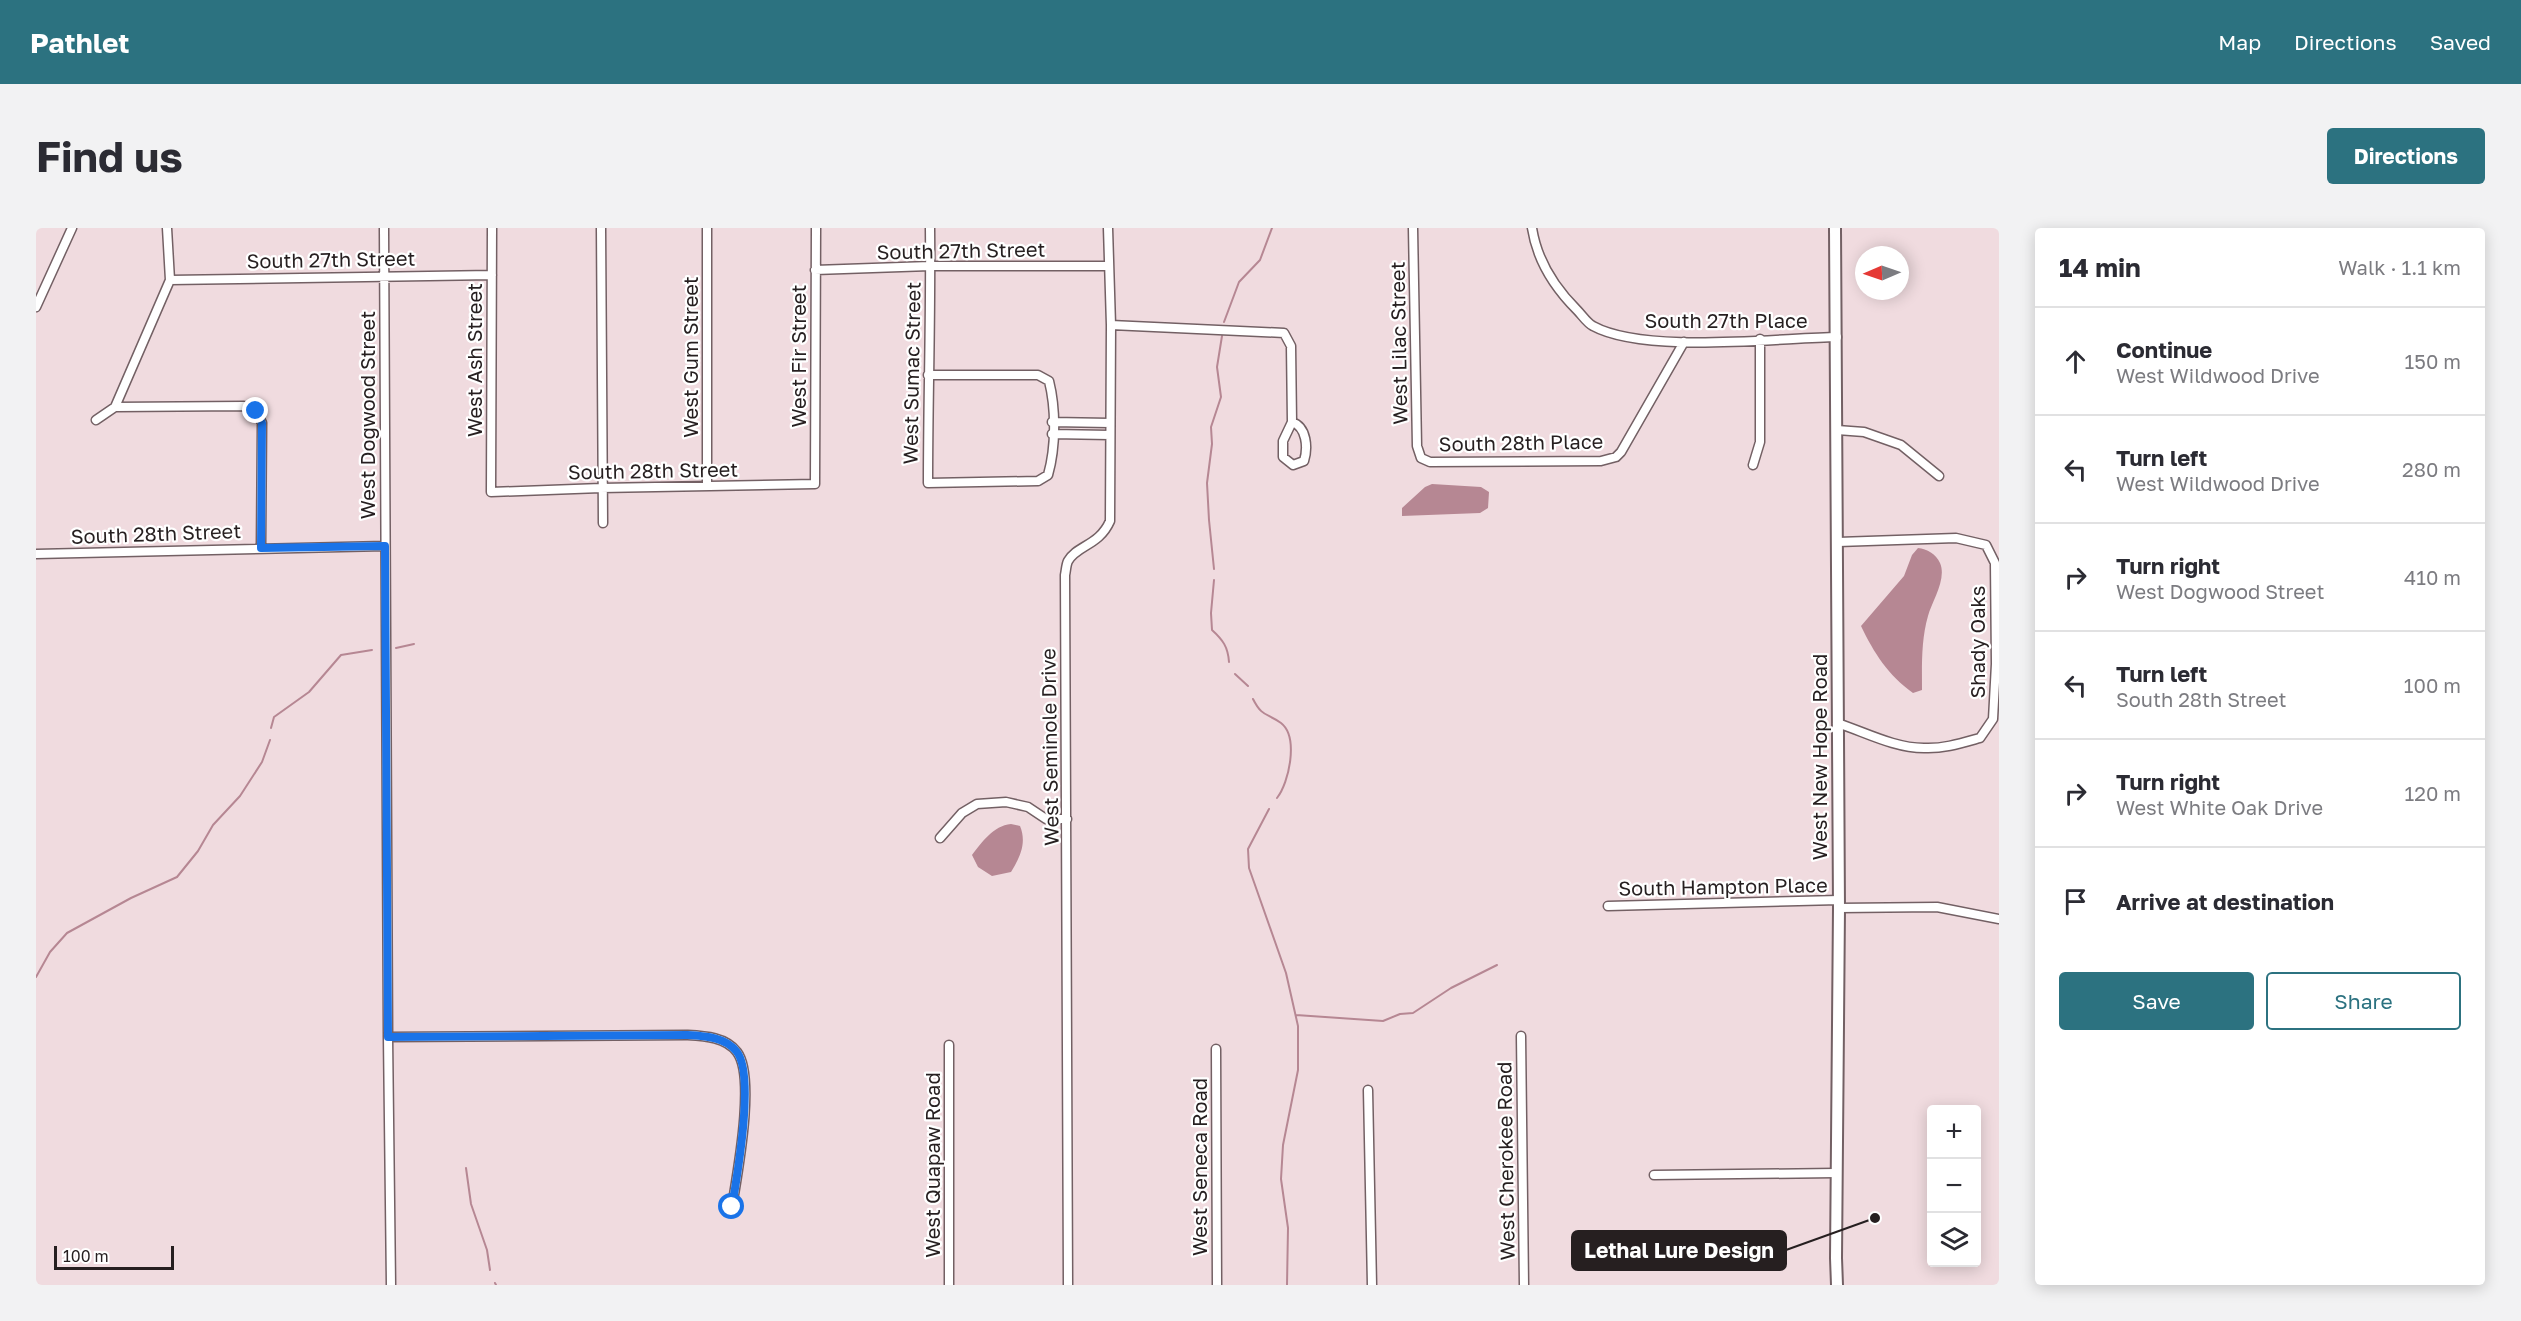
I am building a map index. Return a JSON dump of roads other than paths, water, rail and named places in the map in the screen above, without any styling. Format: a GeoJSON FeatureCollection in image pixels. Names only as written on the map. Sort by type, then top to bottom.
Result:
{"type":"FeatureCollection","features":[{"type":"Feature","properties":{"kind":"main road","name":"West New Hope Road"},"geometry":{"type":"LineString","coordinates":[[1835,228],[1839,904],[1837,1285]]}},
{"type":"Feature","properties":{"kind":"street"},"geometry":{"type":"LineString","coordinates":[[36,307],[72,228]]}},
{"type":"Feature","properties":{"kind":"street"},"geometry":{"type":"LineString","coordinates":[[96,420],[115,407],[170,280],[167,228]]}},
{"type":"Feature","properties":{"kind":"street","name":"West Dogwood Street"},"geometry":{"type":"LineString","coordinates":[[384,228],[391,1285]]}},
{"type":"Feature","properties":{"kind":"street","name":"West Ash Street"},"geometry":{"type":"LineString","coordinates":[[491,492],[492,228]]}},
{"type":"Feature","properties":{"kind":"street"},"geometry":{"type":"LineString","coordinates":[[601,228],[603,523]]}},
{"type":"Feature","properties":{"kind":"street","name":"West Gum Street"},"geometry":{"type":"LineString","coordinates":[[707,228],[707,486]]}},
{"type":"Feature","properties":{"kind":"street","name":"West Fir Street"},"geometry":{"type":"LineString","coordinates":[[815,484],[816,228]]}},
{"type":"Feature","properties":{"kind":"street","name":"West Sumac Street"},"geometry":{"type":"LineString","coordinates":[[930,228],[928,483],[1038,481],[1048,475],[1052,434]]}},
{"type":"Feature","properties":{"kind":"street","name":"West Seminole Drive"},"geometry":{"type":"LineString","coordinates":[[1068,1285],[1065,576],[1068,561],[1105,534],[1110,521],[1111,324],[1108,228]]}},
{"type":"Feature","properties":{"kind":"street","name":"West Lilac Street"},"geometry":{"type":"LineString","coordinates":[[1413,228],[1417,446],[1421,458]]}},
{"type":"Feature","properties":{"kind":"street","name":"South 27th Place"},"geometry":{"type":"LineString","coordinates":[[1532,228],[1535,248],[1546,272],[1565,298],[1591,325],[1622,337],[1684,342],[1837,337]]}},
{"type":"Feature","properties":{"kind":"street","name":"South 27th Street"},"geometry":{"type":"LineString","coordinates":[[815,270],[930,266],[1108,266]]}},
{"type":"Feature","properties":{"kind":"street","name":"South 27th Street"},"geometry":{"type":"LineString","coordinates":[[170,280],[492,274]]}},
{"type":"Feature","properties":{"kind":"street"},"geometry":{"type":"LineString","coordinates":[[1111,324],[1284,333],[1291,346],[1292,422],[1281,446],[1283,457],[1293,465],[1304,461],[1306,446],[1300,427],[1292,422]]}},
{"type":"Feature","properties":{"kind":"street"},"geometry":{"type":"LineString","coordinates":[[1753,465],[1760,442],[1760,339]]}},
{"type":"Feature","properties":{"kind":"street","name":"South 28th Place"},"geometry":{"type":"LineString","coordinates":[[1421,458],[1430,462],[1447,463],[1601,462],[1616,457],[1684,342]]}},
{"type":"Feature","properties":{"kind":"street"},"geometry":{"type":"LineString","coordinates":[[928,375],[1038,375],[1048,381],[1052,394],[1052,434],[1110,435]]}},
{"type":"Feature","properties":{"kind":"street"},"geometry":{"type":"LineString","coordinates":[[115,407],[244,406],[256,411],[262,423],[261,548]]}},
{"type":"Feature","properties":{"kind":"street"},"geometry":{"type":"LineString","coordinates":[[1052,422],[1110,423]]}},
{"type":"Feature","properties":{"kind":"street"},"geometry":{"type":"LineString","coordinates":[[1837,430],[1864,432],[1901,445],[1939,476]]}},
{"type":"Feature","properties":{"kind":"street","name":"South 28th Street"},"geometry":{"type":"LineString","coordinates":[[491,492],[815,484]]}},
{"type":"Feature","properties":{"kind":"street","name":"Shady Oaks"},"geometry":{"type":"LineString","coordinates":[[1837,723],[1899,745],[1924,748],[1952,745],[1980,738],[1993,719],[1996,664],[1995,562],[1986,545],[1956,538],[1838,542]]}},
{"type":"Feature","properties":{"kind":"street","name":"South 28th Street"},"geometry":{"type":"LineString","coordinates":[[36,554],[385,546]]}},
{"type":"Feature","properties":{"kind":"street"},"geometry":{"type":"LineString","coordinates":[[940,838],[962,813],[977,804],[1006,802],[1028,807],[1046,819],[1067,819]]}},
{"type":"Feature","properties":{"kind":"street","name":"South Hampton Place"},"geometry":{"type":"LineString","coordinates":[[1608,906],[1839,904],[1937,907],[1999,919]]}},
{"type":"Feature","properties":{"kind":"street"},"geometry":{"type":"LineString","coordinates":[[388,1037],[687,1035],[722,1040],[737,1051],[742,1061],[744,1081],[742,1146],[732,1207]]}},
{"type":"Feature","properties":{"kind":"street","name":"West Cherokee Road"},"geometry":{"type":"LineString","coordinates":[[1521,1036],[1524,1285]]}},
{"type":"Feature","properties":{"kind":"street","name":"West Quapaw Road"},"geometry":{"type":"LineString","coordinates":[[949,1044],[949,1285]]}},
{"type":"Feature","properties":{"kind":"street","name":"West Seneca Road"},"geometry":{"type":"LineString","coordinates":[[1216,1050],[1217,1285]]}},
{"type":"Feature","properties":{"kind":"street"},"geometry":{"type":"LineString","coordinates":[[1368,1090],[1372,1285]]}},
{"type":"Feature","properties":{"kind":"street"},"geometry":{"type":"LineString","coordinates":[[1654,1175],[1836,1173]]}},
{"type":"Feature","properties":{"kind":"waterway"},"geometry":{"type":"LineString","coordinates":[[1224,322],[1239,282],[1260,260],[1272,228]]}},
{"type":"Feature","properties":{"kind":"waterway"},"geometry":{"type":"LineString","coordinates":[[1214,569],[1207,483],[1212,444],[1211,427],[1221,397],[1217,367],[1222,336]]}},
{"type":"Feature","properties":{"kind":"waterway"},"geometry":{"type":"LineString","coordinates":[[1214,580],[1212,630],[1224,644],[1229,662]]}},
{"type":"Feature","properties":{"kind":"waterway"},"geometry":{"type":"LineString","coordinates":[[396,648],[414,644]]}},
{"type":"Feature","properties":{"kind":"waterway"},"geometry":{"type":"LineString","coordinates":[[271,728],[274,717],[309,692],[341,655],[372,650]]}},
{"type":"Feature","properties":{"kind":"waterway"},"geometry":{"type":"LineString","coordinates":[[1235,674],[1248,686]]}},
{"type":"Feature","properties":{"kind":"waterway"},"geometry":{"type":"LineString","coordinates":[[1253,699],[1262,712],[1281,723],[1290,739],[1288,771],[1277,798]]}},
{"type":"Feature","properties":{"kind":"waterway"},"geometry":{"type":"LineString","coordinates":[[36,977],[50,952],[67,933],[131,898],[177,877],[198,851],[213,825],[240,796],[262,762],[270,740]]}},
{"type":"Feature","properties":{"kind":"waterway"},"geometry":{"type":"LineString","coordinates":[[1269,809],[1248,849],[1249,868],[1286,973],[1298,1026],[1298,1070],[1283,1145],[1281,1179],[1288,1228],[1287,1285]]}},
{"type":"Feature","properties":{"kind":"waterway"},"geometry":{"type":"LineString","coordinates":[[1296,1015],[1383,1021],[1400,1014],[1413,1013],[1451,988],[1497,965]]}},
{"type":"Feature","properties":{"kind":"waterway"},"geometry":{"type":"LineString","coordinates":[[466,1168],[471,1204],[487,1250],[490,1270]]}},
{"type":"Feature","properties":{"kind":"place","name":"Lethal Lure Design"},"geometry":{"type":"Point","coordinates":[1875,1218]}}]}
